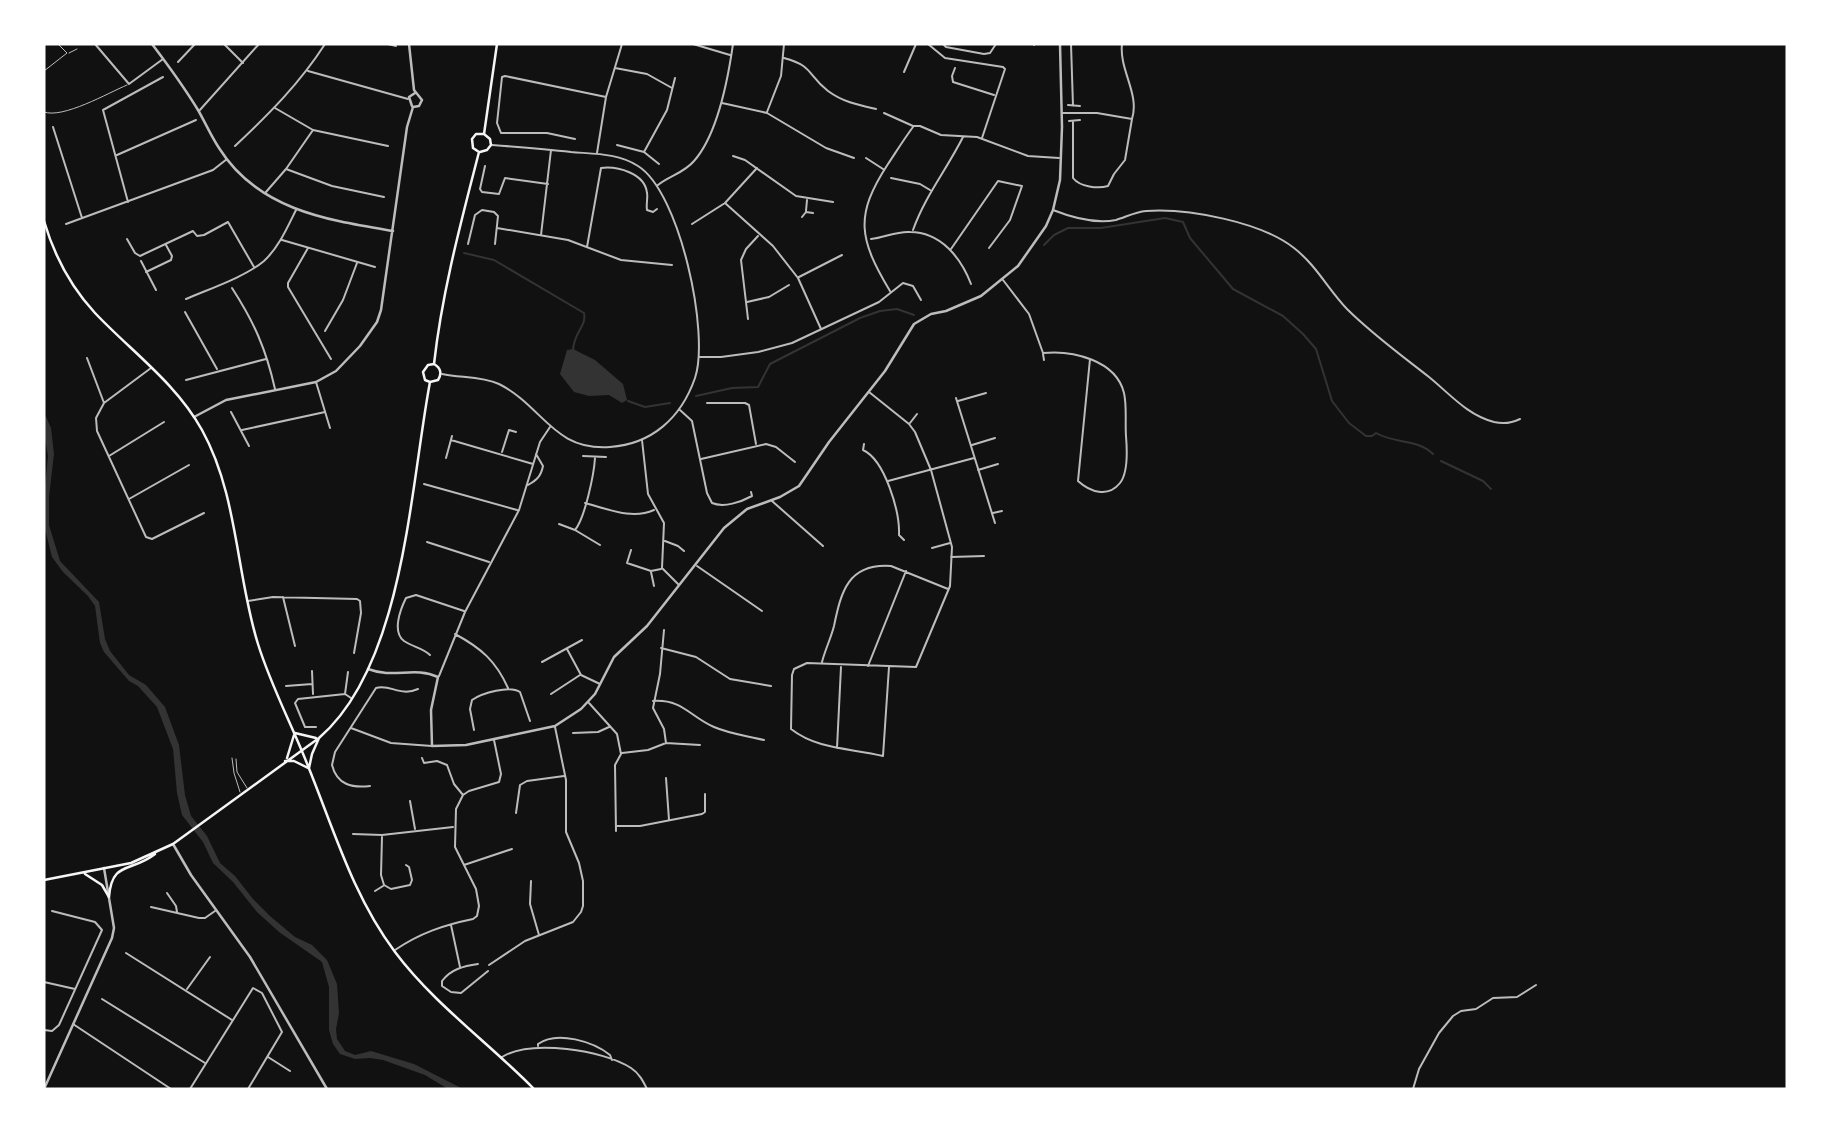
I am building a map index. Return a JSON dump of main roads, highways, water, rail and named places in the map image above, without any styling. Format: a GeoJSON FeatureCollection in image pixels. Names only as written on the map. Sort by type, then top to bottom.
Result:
{"type":"FeatureCollection","features":[{"type":"Feature","properties":{"kind":"main road"},"geometry":{"type":"LineString","coordinates":[[484,134],[498,44]]}},
{"type":"Feature","properties":{"kind":"main road"},"geometry":{"type":"LineString","coordinates":[[477,134],[484,134],[490,139],[491,145],[487,150],[479,152],[473,148],[472,139],[477,134]]}},
{"type":"Feature","properties":{"kind":"main road"},"geometry":{"type":"LineString","coordinates":[[434,364],[452,262],[479,152]]}},
{"type":"Feature","properties":{"kind":"main road"},"geometry":{"type":"LineString","coordinates":[[44,221],[64,271],[83,299],[152,368],[194,417],[215,458],[264,663],[309,768],[343,860],[368,909],[394,951],[438,1000],[534,1089]]}},
{"type":"Feature","properties":{"kind":"main road"},"geometry":{"type":"LineString","coordinates":[[434,364],[441,374],[436,382],[430,382],[425,380],[422,372],[428,365],[434,364]]}},
{"type":"Feature","properties":{"kind":"main road"},"geometry":{"type":"LineString","coordinates":[[44,880],[131,863],[173,844],[319,738],[335,723],[368,669],[383,633],[397,580],[430,382]]}},
{"type":"Feature","properties":{"kind":"main road"},"geometry":{"type":"LineString","coordinates":[[294,733],[319,738]]}},
{"type":"Feature","properties":{"kind":"main road"},"geometry":{"type":"LineString","coordinates":[[285,761],[294,733]]}},
{"type":"Feature","properties":{"kind":"main road"},"geometry":{"type":"LineString","coordinates":[[309,768],[319,738]]}},
{"type":"Feature","properties":{"kind":"main road"},"geometry":{"type":"LineString","coordinates":[[285,761],[294,761],[309,768]]}},
{"type":"Feature","properties":{"kind":"main road"},"geometry":{"type":"LineString","coordinates":[[82,873],[92,876],[102,885],[109,897],[110,882],[115,874],[146,861],[157,852]]}},
{"type":"Feature","properties":{"kind":"waterway"},"geometry":{"type":"LineString","coordinates":[[1044,245],[1054,235],[1068,228],[1101,228],[1165,218],[1183,222],[1190,238],[1233,289],[1283,316],[1316,349],[1332,401],[1349,423],[1366,436],[1376,433],[1420,446],[1433,454]]}},
{"type":"Feature","properties":{"kind":"waterway"},"geometry":{"type":"LineString","coordinates":[[464,253],[494,260],[584,313],[584,322],[575,339],[573,351]]}},
{"type":"Feature","properties":{"kind":"waterway"},"geometry":{"type":"LineString","coordinates":[[696,396],[732,388],[758,387],[770,364],[860,318],[897,309],[914,315]]}},
{"type":"Feature","properties":{"kind":"waterway"},"geometry":{"type":"LineString","coordinates":[[628,401],[645,407],[670,403]]}},
{"type":"Feature","properties":{"kind":"waterway"},"geometry":{"type":"LineString","coordinates":[[1441,461],[1483,481],[1491,489]]}}]}
